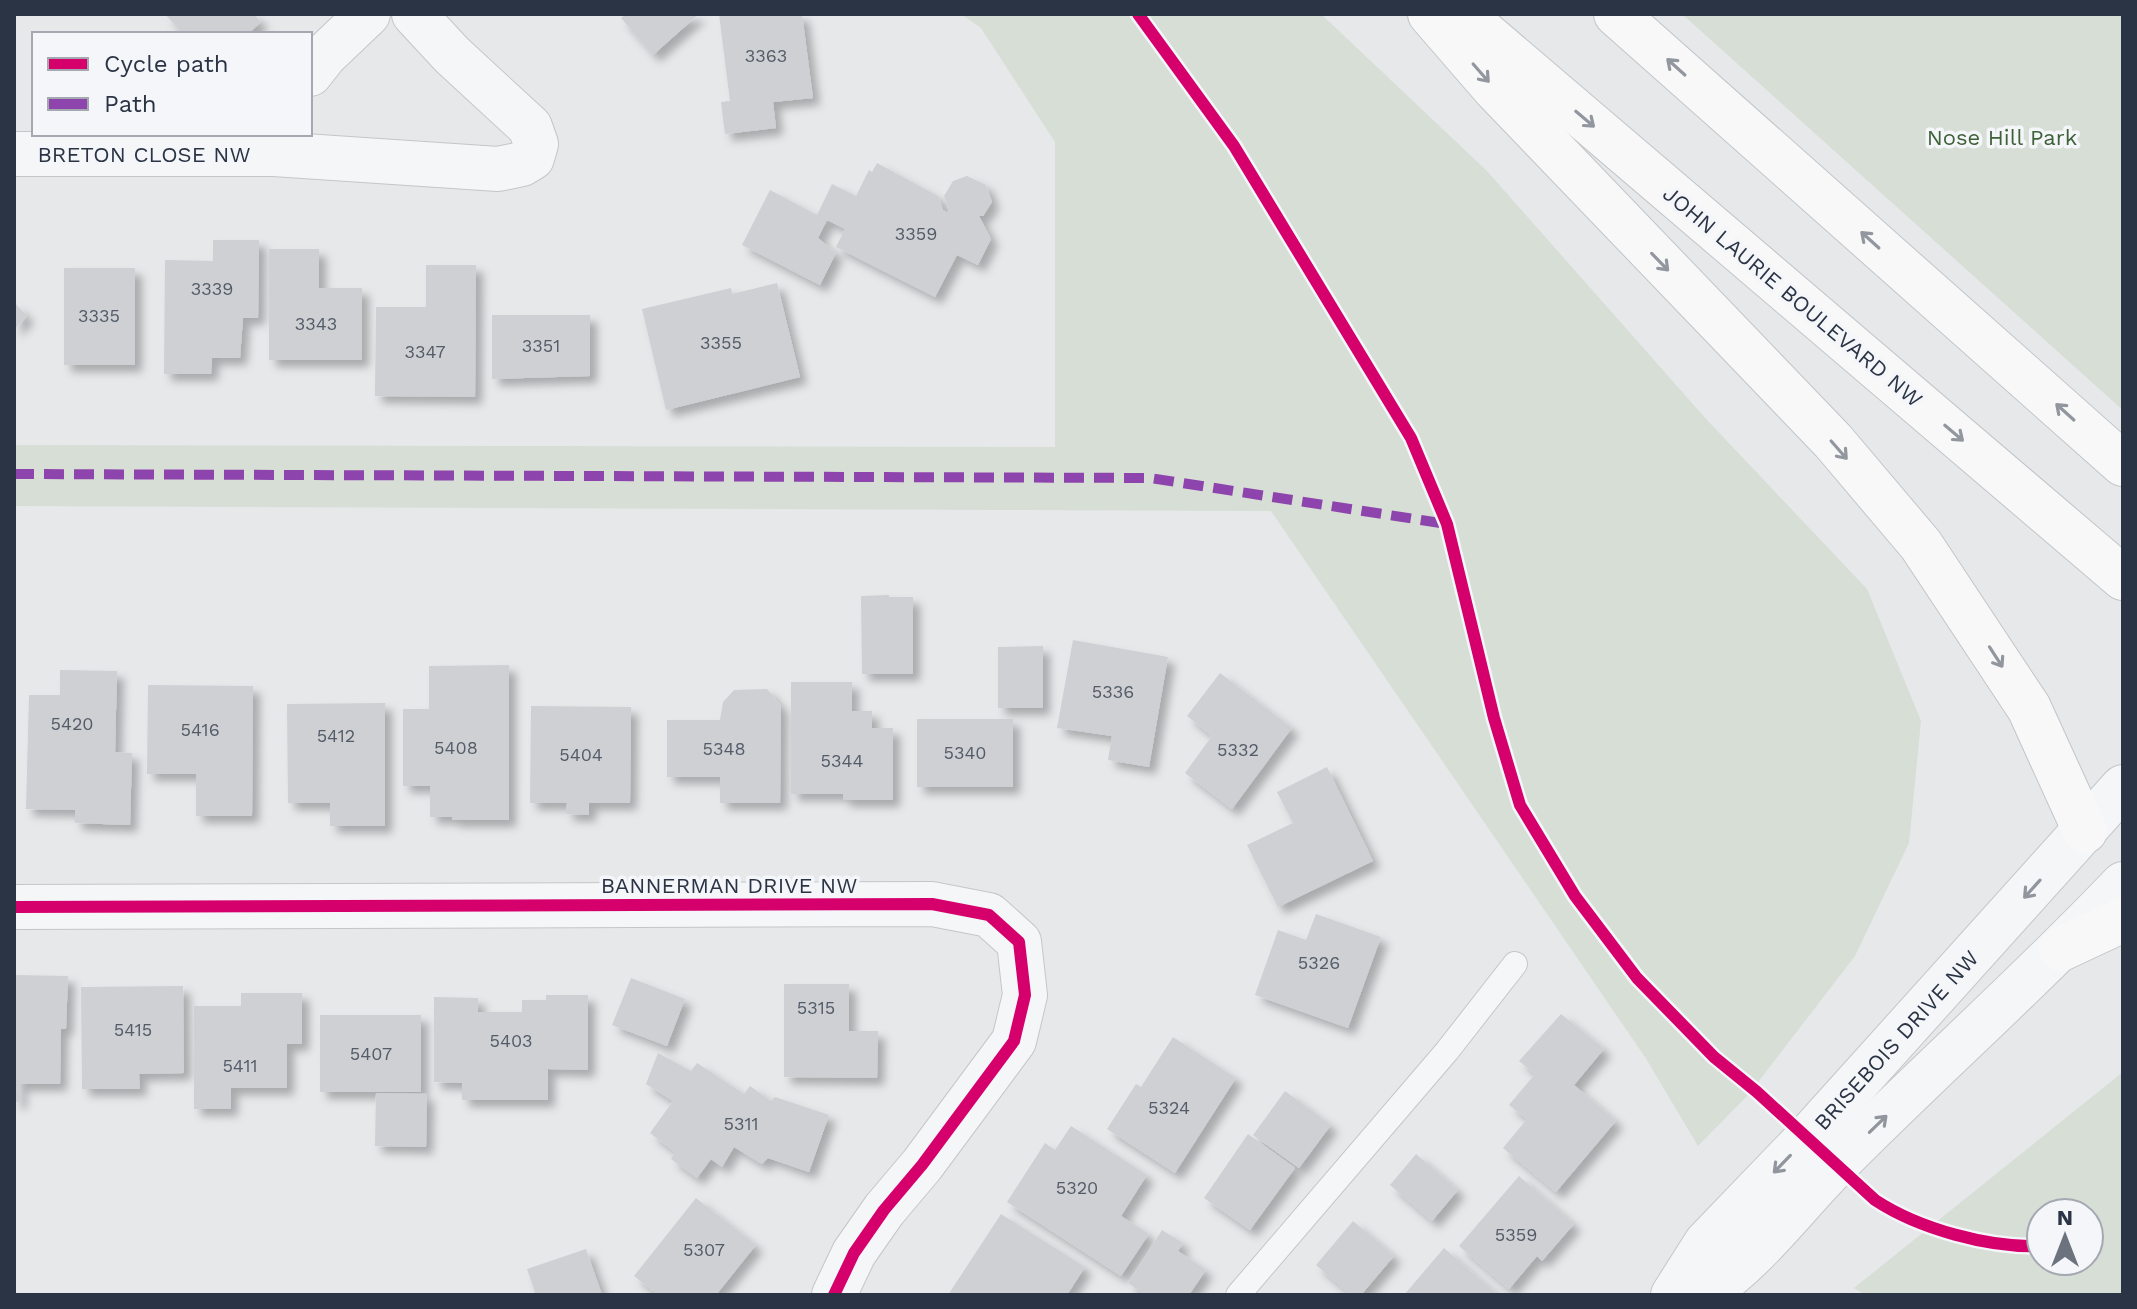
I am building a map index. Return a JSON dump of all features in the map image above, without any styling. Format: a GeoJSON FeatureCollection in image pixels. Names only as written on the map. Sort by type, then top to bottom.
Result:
{"type":"FeatureCollection","features":[{"type":"Feature","properties":{"kind":"main road"},"geometry":{"type":"LineString","coordinates":[[1430,14],[1495,89],[1833,441],[1921,545],[2029,708],[2085,831]]}},
{"type":"Feature","properties":{"kind":"main road","name":"JOHN LAURIE BOULEVARD NW"},"geometry":{"type":"LineString","coordinates":[[1462,14],[2123,578]]}},
{"type":"Feature","properties":{"kind":"main road"},"geometry":{"type":"LineString","coordinates":[[1616,14],[2123,464]]}},
{"type":"Feature","properties":{"kind":"main road"},"geometry":{"type":"LineString","coordinates":[[2061,949],[2123,920]]}},
{"type":"Feature","properties":{"kind":"street"},"geometry":{"type":"LineString","coordinates":[[312,71],[368,14]]}},
{"type":"Feature","properties":{"kind":"street","name":"BRETON CLOSE NW"},"geometry":{"type":"LineString","coordinates":[[14,154],[277,144],[498,169],[522,164],[532,158],[536,144],[530,127],[452,55],[414,14]]}},
{"type":"Feature","properties":{"kind":"street","name":"BRISEBOIS DRIVE NW"},"geometry":{"type":"LineString","coordinates":[[1673,1295],[1706,1243],[1808,1137],[2123,787]]}},
{"type":"Feature","properties":{"kind":"street","name":"BRISEBOIS DRIVE NW"},"geometry":{"type":"LineString","coordinates":[[1703,1295],[1729,1279],[1837,1164],[2061,949],[2123,884]]}},
{"type":"Feature","properties":{"kind":"street","name":"BANNERMAN DRIVE NW"},"geometry":{"type":"LineString","coordinates":[[14,907],[932,904],[989,915],[1019,942],[1025,995],[1014,1041],[922,1165],[884,1210],[854,1253],[834,1295]]}},
{"type":"Feature","properties":{"kind":"lane"},"geometry":{"type":"LineString","coordinates":[[1238,1295],[1447,1051],[1515,964]]}},
{"type":"Feature","properties":{"kind":"green space"},"geometry":{"type":"Polygon","coordinates":[[[961,14],[1321,14],[1487,171],[1707,420],[1867,589],[1921,721],[1909,843],[1855,956],[1748,1095],[1698,1146],[1645,1057],[1271,511],[14,506],[14,445],[1055,447],[1055,142],[981,28],[961,14]]]}},
{"type":"Feature","properties":{"kind":"green space","name":"Nose Hill Park"},"geometry":{"type":"Polygon","coordinates":[[[1682,14],[2123,14],[2123,410],[2115,403],[1682,14]]]}},
{"type":"Feature","properties":{"kind":"green space"},"geometry":{"type":"Polygon","coordinates":[[[2123,1072],[2123,1295],[1866,1295],[1854,1288],[2123,1072]]]}},
{"type":"Feature","properties":{"kind":"building"},"geometry":{"type":"Polygon","coordinates":[[[165,14],[254,14],[261,22],[250,32],[181,32],[165,14]]]}},
{"type":"Feature","properties":{"kind":"building"},"geometry":{"type":"Polygon","coordinates":[[[622,14],[699,14],[653,55],[621,18],[624,16],[622,14]]]}},
{"type":"Feature","properties":{"kind":"building"},"geometry":{"type":"Polygon","coordinates":[[[719,14],[802,14],[813,98],[773,102],[776,128],[725,134],[721,102],[730,101],[719,14]]]}},
{"type":"Feature","properties":{"kind":"building"},"geometry":{"type":"Polygon","coordinates":[[[877,163],[938,196],[947,213],[944,196],[953,181],[967,176],[986,185],[992,202],[983,216],[979,216],[991,239],[978,265],[957,255],[935,297],[836,247],[845,229],[827,220],[818,238],[836,253],[820,285],[742,245],[770,190],[817,215],[832,184],[856,196],[869,170],[872,172],[877,163]]]}},
{"type":"Feature","properties":{"kind":"building"},"geometry":{"type":"Polygon","coordinates":[[[213,240],[259,240],[258,318],[243,318],[240,358],[212,358],[211,374],[164,374],[165,260],[213,261],[213,240]]]}},
{"type":"Feature","properties":{"kind":"building"},"geometry":{"type":"Polygon","coordinates":[[[269,249],[319,249],[319,288],[362,288],[362,360],[269,360],[269,249]]]}},
{"type":"Feature","properties":{"kind":"building"},"geometry":{"type":"Polygon","coordinates":[[[426,265],[476,265],[475,397],[375,396],[376,307],[426,307],[426,265]]]}},
{"type":"Feature","properties":{"kind":"building"},"geometry":{"type":"Polygon","coordinates":[[[64,268],[135,268],[135,365],[64,365],[64,268]]]}},
{"type":"Feature","properties":{"kind":"building"},"geometry":{"type":"Polygon","coordinates":[[[777,283],[800,377],[666,410],[642,309],[731,288],[732,294],[777,283]]]}},
{"type":"Feature","properties":{"kind":"building"},"geometry":{"type":"Polygon","coordinates":[[[14,302],[27,316],[14,330],[14,302]]]}},
{"type":"Feature","properties":{"kind":"building"},"geometry":{"type":"Polygon","coordinates":[[[492,315],[590,315],[590,376],[492,379],[492,315]]]}},
{"type":"Feature","properties":{"kind":"building"},"geometry":{"type":"Polygon","coordinates":[[[861,596],[913,597],[913,674],[862,674],[861,596]]]}},
{"type":"Feature","properties":{"kind":"building"},"geometry":{"type":"Polygon","coordinates":[[[1073,640],[1168,657],[1149,767],[1108,760],[1112,736],[1057,728],[1073,640]]]}},
{"type":"Feature","properties":{"kind":"building"},"geometry":{"type":"Polygon","coordinates":[[[1043,646],[1043,708],[998,708],[998,647],[1043,646]]]}},
{"type":"Feature","properties":{"kind":"building"},"geometry":{"type":"Polygon","coordinates":[[[509,665],[509,820],[430,817],[430,786],[403,786],[403,709],[429,709],[429,666],[509,665]]]}},
{"type":"Feature","properties":{"kind":"building"},"geometry":{"type":"Polygon","coordinates":[[[60,670],[117,671],[115,752],[132,753],[130,825],[75,823],[75,810],[26,809],[29,695],[60,695],[60,670]]]}},
{"type":"Feature","properties":{"kind":"building"},"geometry":{"type":"Polygon","coordinates":[[[1220,673],[1292,728],[1232,809],[1185,773],[1212,736],[1187,716],[1220,673]]]}},
{"type":"Feature","properties":{"kind":"building"},"geometry":{"type":"Polygon","coordinates":[[[791,682],[852,682],[852,711],[872,711],[872,728],[893,728],[893,800],[843,800],[843,794],[791,794],[791,682]]]}},
{"type":"Feature","properties":{"kind":"building"},"geometry":{"type":"Polygon","coordinates":[[[148,685],[253,686],[252,816],[196,816],[196,774],[147,774],[148,685]]]}},
{"type":"Feature","properties":{"kind":"building"},"geometry":{"type":"Polygon","coordinates":[[[767,689],[781,706],[780,803],[720,803],[720,777],[667,777],[667,720],[720,720],[723,702],[734,690],[767,689]]]}},
{"type":"Feature","properties":{"kind":"building"},"geometry":{"type":"Polygon","coordinates":[[[385,703],[385,826],[330,826],[330,803],[288,803],[287,704],[385,703]]]}},
{"type":"Feature","properties":{"kind":"building"},"geometry":{"type":"Polygon","coordinates":[[[531,706],[631,707],[630,803],[589,803],[589,815],[566,814],[567,803],[530,803],[531,706]]]}},
{"type":"Feature","properties":{"kind":"building"},"geometry":{"type":"Polygon","coordinates":[[[917,719],[1013,719],[1013,787],[917,787],[917,719]]]}},
{"type":"Feature","properties":{"kind":"building"},"geometry":{"type":"Polygon","coordinates":[[[1327,767],[1373,861],[1278,907],[1247,845],[1293,823],[1277,792],[1327,767]]]}},
{"type":"Feature","properties":{"kind":"building"},"geometry":{"type":"Polygon","coordinates":[[[1316,914],[1381,937],[1348,1028],[1255,995],[1278,930],[1306,940],[1316,914]]]}},
{"type":"Feature","properties":{"kind":"building"},"geometry":{"type":"Polygon","coordinates":[[[14,975],[68,976],[66,1029],[61,1029],[60,1084],[20,1084],[20,1102],[14,1102],[14,975]]]}},
{"type":"Feature","properties":{"kind":"building"},"geometry":{"type":"Polygon","coordinates":[[[631,978],[685,999],[667,1046],[612,1025],[631,978]]]}},
{"type":"Feature","properties":{"kind":"building"},"geometry":{"type":"Polygon","coordinates":[[[784,984],[849,984],[849,1031],[878,1031],[877,1078],[784,1077],[784,984]]]}},
{"type":"Feature","properties":{"kind":"building"},"geometry":{"type":"Polygon","coordinates":[[[183,986],[184,1073],[139,1074],[140,1089],[82,1089],[81,987],[183,986]]]}},
{"type":"Feature","properties":{"kind":"building"},"geometry":{"type":"Polygon","coordinates":[[[241,993],[302,993],[302,1044],[287,1044],[287,1088],[231,1088],[231,1109],[194,1109],[194,1006],[241,1006],[241,993]]]}},
{"type":"Feature","properties":{"kind":"building"},"geometry":{"type":"Polygon","coordinates":[[[546,995],[588,995],[588,1070],[548,1069],[548,1100],[462,1100],[462,1083],[434,1082],[434,997],[478,998],[478,1012],[522,1012],[522,1000],[546,1000],[546,995]]]}},
{"type":"Feature","properties":{"kind":"building"},"geometry":{"type":"Polygon","coordinates":[[[1561,1014],[1604,1049],[1574,1085],[1616,1121],[1556,1192],[1503,1148],[1527,1119],[1509,1105],[1535,1074],[1519,1061],[1561,1014]]]}},
{"type":"Feature","properties":{"kind":"building"},"geometry":{"type":"Polygon","coordinates":[[[320,1015],[421,1015],[421,1092],[320,1092],[320,1015]]]}},
{"type":"Feature","properties":{"kind":"building"},"geometry":{"type":"Polygon","coordinates":[[[1173,1037],[1236,1078],[1175,1173],[1107,1129],[1136,1084],[1141,1087],[1173,1037]]]}},
{"type":"Feature","properties":{"kind":"building"},"geometry":{"type":"Polygon","coordinates":[[[658,1053],[691,1071],[697,1063],[744,1094],[750,1086],[771,1101],[775,1097],[829,1115],[809,1172],[768,1158],[762,1164],[734,1147],[722,1167],[711,1159],[697,1178],[671,1159],[675,1152],[650,1133],[673,1101],[646,1084],[658,1053]]]}},
{"type":"Feature","properties":{"kind":"building"},"geometry":{"type":"Polygon","coordinates":[[[1285,1091],[1331,1125],[1299,1168],[1253,1135],[1285,1091]]]}},
{"type":"Feature","properties":{"kind":"building"},"geometry":{"type":"Polygon","coordinates":[[[376,1093],[427,1094],[426,1147],[375,1146],[376,1093]]]}},
{"type":"Feature","properties":{"kind":"building"},"geometry":{"type":"Polygon","coordinates":[[[1071,1126],[1147,1175],[1121,1216],[1149,1234],[1121,1276],[1007,1202],[1045,1143],[1055,1150],[1071,1126]]]}},
{"type":"Feature","properties":{"kind":"building"},"geometry":{"type":"Polygon","coordinates":[[[1248,1134],[1295,1168],[1250,1230],[1204,1198],[1248,1134]]]}},
{"type":"Feature","properties":{"kind":"building"},"geometry":{"type":"Polygon","coordinates":[[[1416,1154],[1458,1190],[1432,1221],[1390,1185],[1416,1154]]]}},
{"type":"Feature","properties":{"kind":"building"},"geometry":{"type":"Polygon","coordinates":[[[1519,1176],[1574,1224],[1542,1261],[1537,1256],[1509,1289],[1459,1246],[1519,1176]]]}},
{"type":"Feature","properties":{"kind":"building"},"geometry":{"type":"Polygon","coordinates":[[[696,1198],[756,1245],[716,1295],[658,1295],[634,1276],[696,1198]]]}},
{"type":"Feature","properties":{"kind":"building"},"geometry":{"type":"Polygon","coordinates":[[[1001,1214],[1085,1267],[1067,1295],[948,1295],[1001,1214]]]}},
{"type":"Feature","properties":{"kind":"building"},"geometry":{"type":"Polygon","coordinates":[[[1353,1221],[1394,1256],[1361,1295],[1351,1295],[1316,1265],[1353,1221]]]}},
{"type":"Feature","properties":{"kind":"building"},"geometry":{"type":"Polygon","coordinates":[[[1162,1230],[1183,1243],[1178,1251],[1206,1270],[1189,1295],[1146,1295],[1128,1283],[1162,1230]]]}},
{"type":"Feature","properties":{"kind":"building"},"geometry":{"type":"Polygon","coordinates":[[[1444,1248],[1498,1295],[1404,1295],[1444,1248]]]}},
{"type":"Feature","properties":{"kind":"building"},"geometry":{"type":"Polygon","coordinates":[[[586,1249],[602,1295],[536,1295],[527,1269],[586,1249]]]}},
{"type":"Feature","properties":{"kind":"marked path"},"geometry":{"type":"LineString","coordinates":[[14,474],[1150,478],[1447,524]]}},
{"type":"Feature","properties":{"kind":"cycle path"},"geometry":{"type":"LineString","coordinates":[[1138,14],[1234,146],[1411,438],[1447,524],[1494,718],[1520,805],[1575,896],[1637,978],[1714,1057],[1875,1200],[1912,1220],[1955,1235],[2025,1246]]}},
{"type":"Feature","properties":{"kind":"cycle path"},"geometry":{"type":"LineString","coordinates":[[14,907],[932,904],[989,915],[1019,942],[1025,995],[1014,1041],[922,1165],[884,1210],[854,1253],[834,1295]]}}]}
